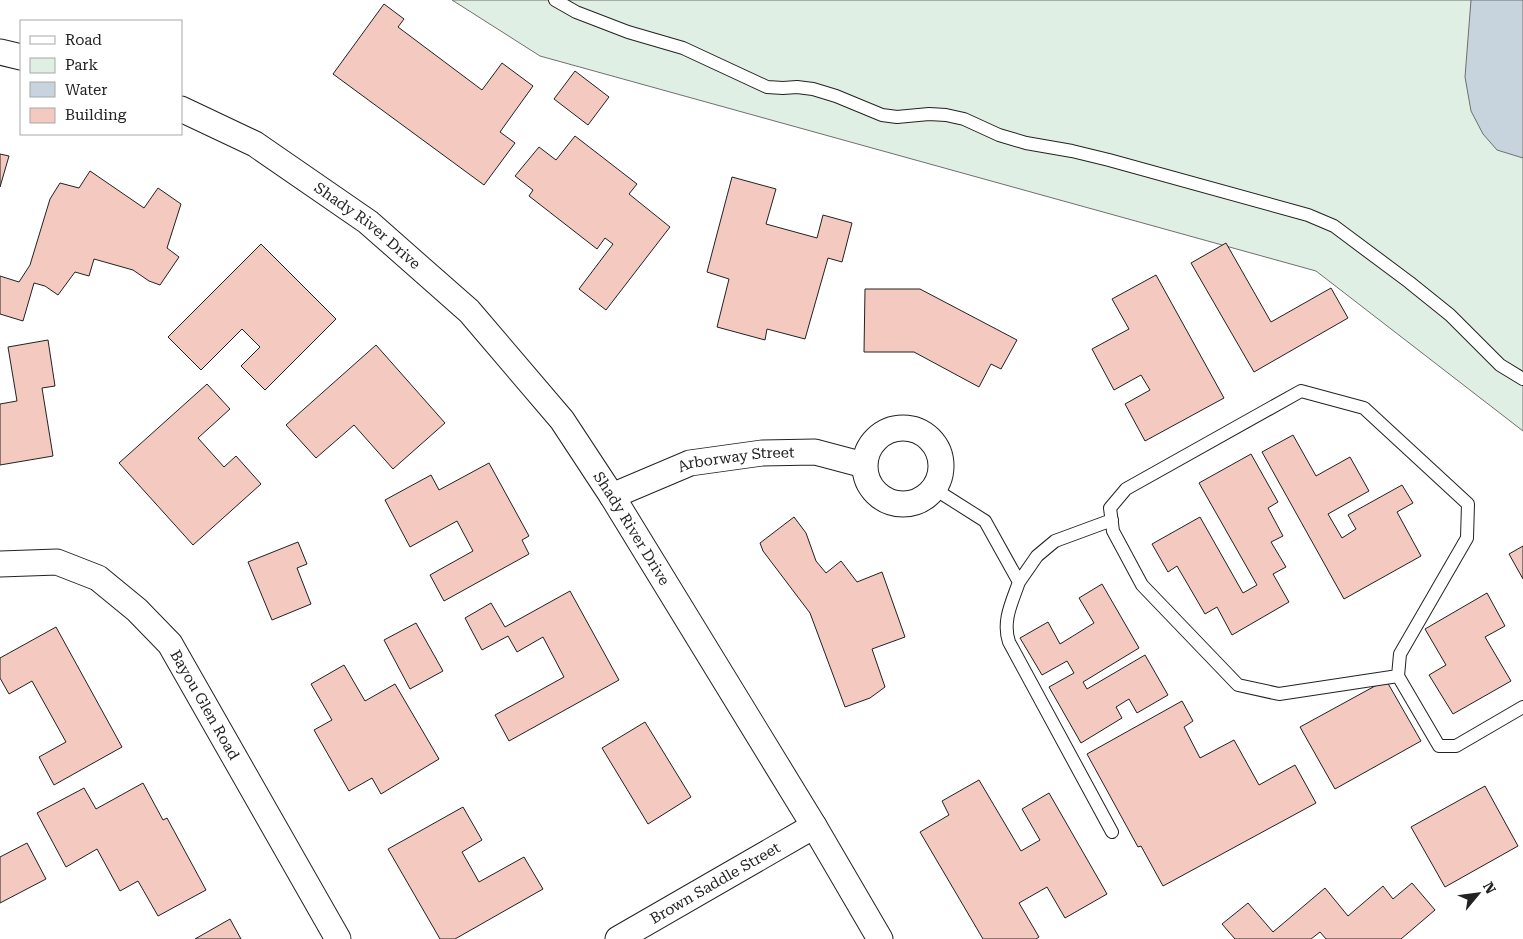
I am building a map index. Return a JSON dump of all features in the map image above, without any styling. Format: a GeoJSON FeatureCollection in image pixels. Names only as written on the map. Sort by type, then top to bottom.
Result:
{"type":"FeatureCollection","features":[{"type":"Feature","properties":{"kind":"street"},"geometry":{"type":"LineString","coordinates":[[0,52],[20,57]]}},
{"type":"Feature","properties":{"kind":"street","name":"Shady River Drive"},"geometry":{"type":"LineString","coordinates":[[182,109],[255,144],[368,222],[469,311],[562,420],[612,496],[814,826],[880,939]]}},
{"type":"Feature","properties":{"kind":"street"},"geometry":{"type":"LineString","coordinates":[[906,428],[918,431],[929,438],[941,460],[941,473],[934,488],[918,502],[893,503],[881,498],[872,489],[866,477],[864,465],[867,453],[873,442],[882,434],[894,429],[906,428]]}},
{"type":"Feature","properties":{"kind":"street","name":"Arborway Street"},"geometry":{"type":"LineString","coordinates":[[612,496],[690,462],[762,453],[815,452],[864,465]]}},
{"type":"Feature","properties":{"kind":"street","name":"Bayou Glen Road"},"geometry":{"type":"LineString","coordinates":[[0,564],[57,562],[98,578],[136,610],[170,644],[338,939]]}},
{"type":"Feature","properties":{"kind":"street","name":"Brown Saddle Street"},"geometry":{"type":"LineString","coordinates":[[618,939],[814,826]]}},
{"type":"Feature","properties":{"kind":"lane"},"geometry":{"type":"LineString","coordinates":[[555,0],[576,12],[628,32],[683,48],[768,87],[813,89],[836,96],[882,115],[897,117],[929,114],[964,119],[999,135],[1026,143],[1109,160],[1308,214],[1334,226],[1409,282],[1450,315],[1500,365],[1523,379]]}},
{"type":"Feature","properties":{"kind":"lane"},"geometry":{"type":"LineString","coordinates":[[1398,676],[1280,694],[1238,684],[1142,585],[1113,531],[1110,508],[1126,489],[1301,391],[1364,408],[1468,504],[1467,538],[1400,654],[1398,676],[1439,746],[1456,746],[1523,707]]}},
{"type":"Feature","properties":{"kind":"lane"},"geometry":{"type":"LineString","coordinates":[[934,488],[985,521],[1019,582]]}},
{"type":"Feature","properties":{"kind":"lane"},"geometry":{"type":"LineString","coordinates":[[1112,520],[1055,541],[1037,556],[1019,582],[1008,611],[1006,626],[1006,635],[1009,642],[1112,832]]}},
{"type":"Feature","properties":{"kind":"green space"},"geometry":{"type":"Polygon","coordinates":[[[452,0],[1523,0],[1523,431],[1316,271],[540,56],[452,0]]]}},
{"type":"Feature","properties":{"kind":"water"},"geometry":{"type":"Polygon","coordinates":[[[1471,0],[1523,0],[1523,158],[1497,150],[1483,134],[1471,111],[1465,77],[1471,0]]]}},
{"type":"Feature","properties":{"kind":"building"},"geometry":{"type":"Polygon","coordinates":[[[384,4],[404,19],[398,27],[482,90],[502,63],[533,86],[500,132],[515,143],[484,185],[333,74],[384,4]]]}},
{"type":"Feature","properties":{"kind":"building"},"geometry":{"type":"Polygon","coordinates":[[[575,71],[609,97],[588,125],[554,99],[575,71]]]}},
{"type":"Feature","properties":{"kind":"building"},"geometry":{"type":"Polygon","coordinates":[[[575,136],[637,184],[629,194],[670,227],[606,310],[579,289],[613,244],[605,238],[597,249],[529,196],[533,190],[515,176],[539,147],[556,160],[575,136]]]}},
{"type":"Feature","properties":{"kind":"building"},"geometry":{"type":"Polygon","coordinates":[[[0,154],[9,156],[0,187],[0,154]]]}},
{"type":"Feature","properties":{"kind":"building"},"geometry":{"type":"Polygon","coordinates":[[[90,171],[144,208],[158,188],[181,204],[167,248],[179,257],[160,285],[149,281],[133,270],[94,259],[89,276],[75,272],[58,295],[45,286],[34,283],[23,321],[0,314],[0,276],[19,282],[30,265],[50,199],[60,183],[79,188],[90,171]]]}},
{"type":"Feature","properties":{"kind":"building"},"geometry":{"type":"Polygon","coordinates":[[[732,177],[776,189],[766,224],[817,238],[823,215],[852,223],[842,262],[828,258],[805,339],[767,329],[765,340],[717,327],[729,279],[707,272],[732,177]]]}},
{"type":"Feature","properties":{"kind":"building"},"geometry":{"type":"Polygon","coordinates":[[[1226,243],[1271,322],[1331,288],[1348,318],[1254,372],[1191,263],[1226,243]]]}},
{"type":"Feature","properties":{"kind":"building"},"geometry":{"type":"Polygon","coordinates":[[[261,244],[336,319],[265,390],[241,366],[260,347],[242,329],[201,370],[168,337],[261,244]]]}},
{"type":"Feature","properties":{"kind":"building"},"geometry":{"type":"Polygon","coordinates":[[[1156,275],[1224,398],[1145,441],[1125,404],[1150,390],[1141,375],[1114,390],[1092,349],[1129,329],[1112,299],[1156,275]]]}},
{"type":"Feature","properties":{"kind":"building"},"geometry":{"type":"Polygon","coordinates":[[[865,289],[920,289],[1017,340],[1001,369],[991,364],[979,387],[914,352],[864,352],[865,289]]]}},
{"type":"Feature","properties":{"kind":"building"},"geometry":{"type":"Polygon","coordinates":[[[48,340],[55,386],[42,388],[53,456],[0,465],[0,404],[17,401],[8,347],[48,340]]]}},
{"type":"Feature","properties":{"kind":"building"},"geometry":{"type":"Polygon","coordinates":[[[376,345],[445,423],[393,469],[354,425],[316,458],[286,425],[376,345]]]}},
{"type":"Feature","properties":{"kind":"building"},"geometry":{"type":"Polygon","coordinates":[[[207,384],[230,409],[198,438],[224,467],[236,456],[261,484],[193,545],[119,463],[207,384]]]}},
{"type":"Feature","properties":{"kind":"building"},"geometry":{"type":"Polygon","coordinates":[[[1293,435],[1316,476],[1350,457],[1369,491],[1328,514],[1342,538],[1356,529],[1348,515],[1402,485],[1413,503],[1397,512],[1421,556],[1344,599],[1262,452],[1293,435]]]}},
{"type":"Feature","properties":{"kind":"building"},"geometry":{"type":"Polygon","coordinates":[[[1251,454],[1278,502],[1268,508],[1283,536],[1271,542],[1286,567],[1273,574],[1289,602],[1232,635],[1217,607],[1205,614],[1177,566],[1168,572],[1152,544],[1200,517],[1243,593],[1257,585],[1199,483],[1251,454]]]}},
{"type":"Feature","properties":{"kind":"building"},"geometry":{"type":"Polygon","coordinates":[[[489,463],[529,536],[522,540],[529,554],[444,601],[430,575],[473,551],[457,521],[410,547],[385,500],[431,475],[439,490],[489,463]]]}},
{"type":"Feature","properties":{"kind":"building"},"geometry":{"type":"Polygon","coordinates":[[[794,517],[806,533],[816,561],[826,573],[841,561],[857,582],[882,572],[905,637],[872,649],[885,687],[870,698],[845,707],[810,613],[763,551],[760,543],[794,517]]]}},
{"type":"Feature","properties":{"kind":"building"},"geometry":{"type":"Polygon","coordinates":[[[298,542],[307,564],[297,568],[311,604],[272,620],[248,562],[298,542]]]}},
{"type":"Feature","properties":{"kind":"building"},"geometry":{"type":"Polygon","coordinates":[[[1523,546],[1523,579],[1509,554],[1523,546]]]}},
{"type":"Feature","properties":{"kind":"building"},"geometry":{"type":"Polygon","coordinates":[[[1102,584],[1139,648],[1083,682],[1087,689],[1145,655],[1168,695],[1137,713],[1129,699],[1116,707],[1122,718],[1081,743],[1049,687],[1074,673],[1067,661],[1042,675],[1020,638],[1048,622],[1060,644],[1094,623],[1079,598],[1102,584]]]}},
{"type":"Feature","properties":{"kind":"building"},"geometry":{"type":"Polygon","coordinates":[[[570,591],[619,680],[509,741],[495,715],[564,677],[543,637],[517,652],[508,636],[482,650],[465,618],[491,603],[505,627],[570,591]]]}},
{"type":"Feature","properties":{"kind":"building"},"geometry":{"type":"Polygon","coordinates":[[[1487,593],[1505,626],[1485,637],[1511,681],[1453,714],[1429,675],[1446,665],[1425,629],[1487,593]]]}},
{"type":"Feature","properties":{"kind":"building"},"geometry":{"type":"Polygon","coordinates":[[[416,623],[443,671],[410,689],[384,640],[416,623]]]}},
{"type":"Feature","properties":{"kind":"building"},"geometry":{"type":"Polygon","coordinates":[[[56,627],[122,747],[54,785],[39,757],[66,742],[32,681],[9,694],[0,678],[0,658],[56,627]]]}},
{"type":"Feature","properties":{"kind":"building"},"geometry":{"type":"Polygon","coordinates":[[[344,665],[365,701],[395,684],[439,759],[381,794],[372,778],[349,791],[314,730],[332,720],[311,684],[344,665]]]}},
{"type":"Feature","properties":{"kind":"building"},"geometry":{"type":"Polygon","coordinates":[[[1386,680],[1421,741],[1335,789],[1300,727],[1386,680]]]}},
{"type":"Feature","properties":{"kind":"building"},"geometry":{"type":"Polygon","coordinates":[[[1182,701],[1193,721],[1184,727],[1200,758],[1234,740],[1259,785],[1295,765],[1316,803],[1163,886],[1141,846],[1138,847],[1087,754],[1182,701]]]}},
{"type":"Feature","properties":{"kind":"building"},"geometry":{"type":"Polygon","coordinates":[[[645,722],[691,797],[648,824],[602,748],[645,722]]]}},
{"type":"Feature","properties":{"kind":"building"},"geometry":{"type":"Polygon","coordinates":[[[979,780],[1021,851],[1040,840],[1022,809],[1049,793],[1107,894],[1065,918],[1047,887],[1019,903],[1039,937],[1036,939],[983,939],[920,832],[949,815],[942,801],[979,780]]]}},
{"type":"Feature","properties":{"kind":"building"},"geometry":{"type":"Polygon","coordinates":[[[143,783],[163,820],[167,818],[206,890],[158,916],[138,881],[120,891],[97,849],[66,867],[37,813],[84,788],[96,809],[143,783]]]}},
{"type":"Feature","properties":{"kind":"building"},"geometry":{"type":"Polygon","coordinates":[[[1485,786],[1518,846],[1445,887],[1411,827],[1485,786]]]}},
{"type":"Feature","properties":{"kind":"building"},"geometry":{"type":"Polygon","coordinates":[[[463,807],[482,840],[462,852],[479,882],[524,857],[543,889],[455,939],[440,939],[388,849],[463,807]]]}},
{"type":"Feature","properties":{"kind":"building"},"geometry":{"type":"Polygon","coordinates":[[[27,843],[46,879],[0,903],[0,857],[27,843]]]}},
{"type":"Feature","properties":{"kind":"building"},"geometry":{"type":"Polygon","coordinates":[[[1412,883],[1435,910],[1401,939],[1326,939],[1320,932],[1311,939],[1235,939],[1222,924],[1248,903],[1273,932],[1325,888],[1348,916],[1383,886],[1393,899],[1412,883]]]}},
{"type":"Feature","properties":{"kind":"building"},"geometry":{"type":"Polygon","coordinates":[[[230,919],[241,939],[195,939],[230,919]]]}}]}
